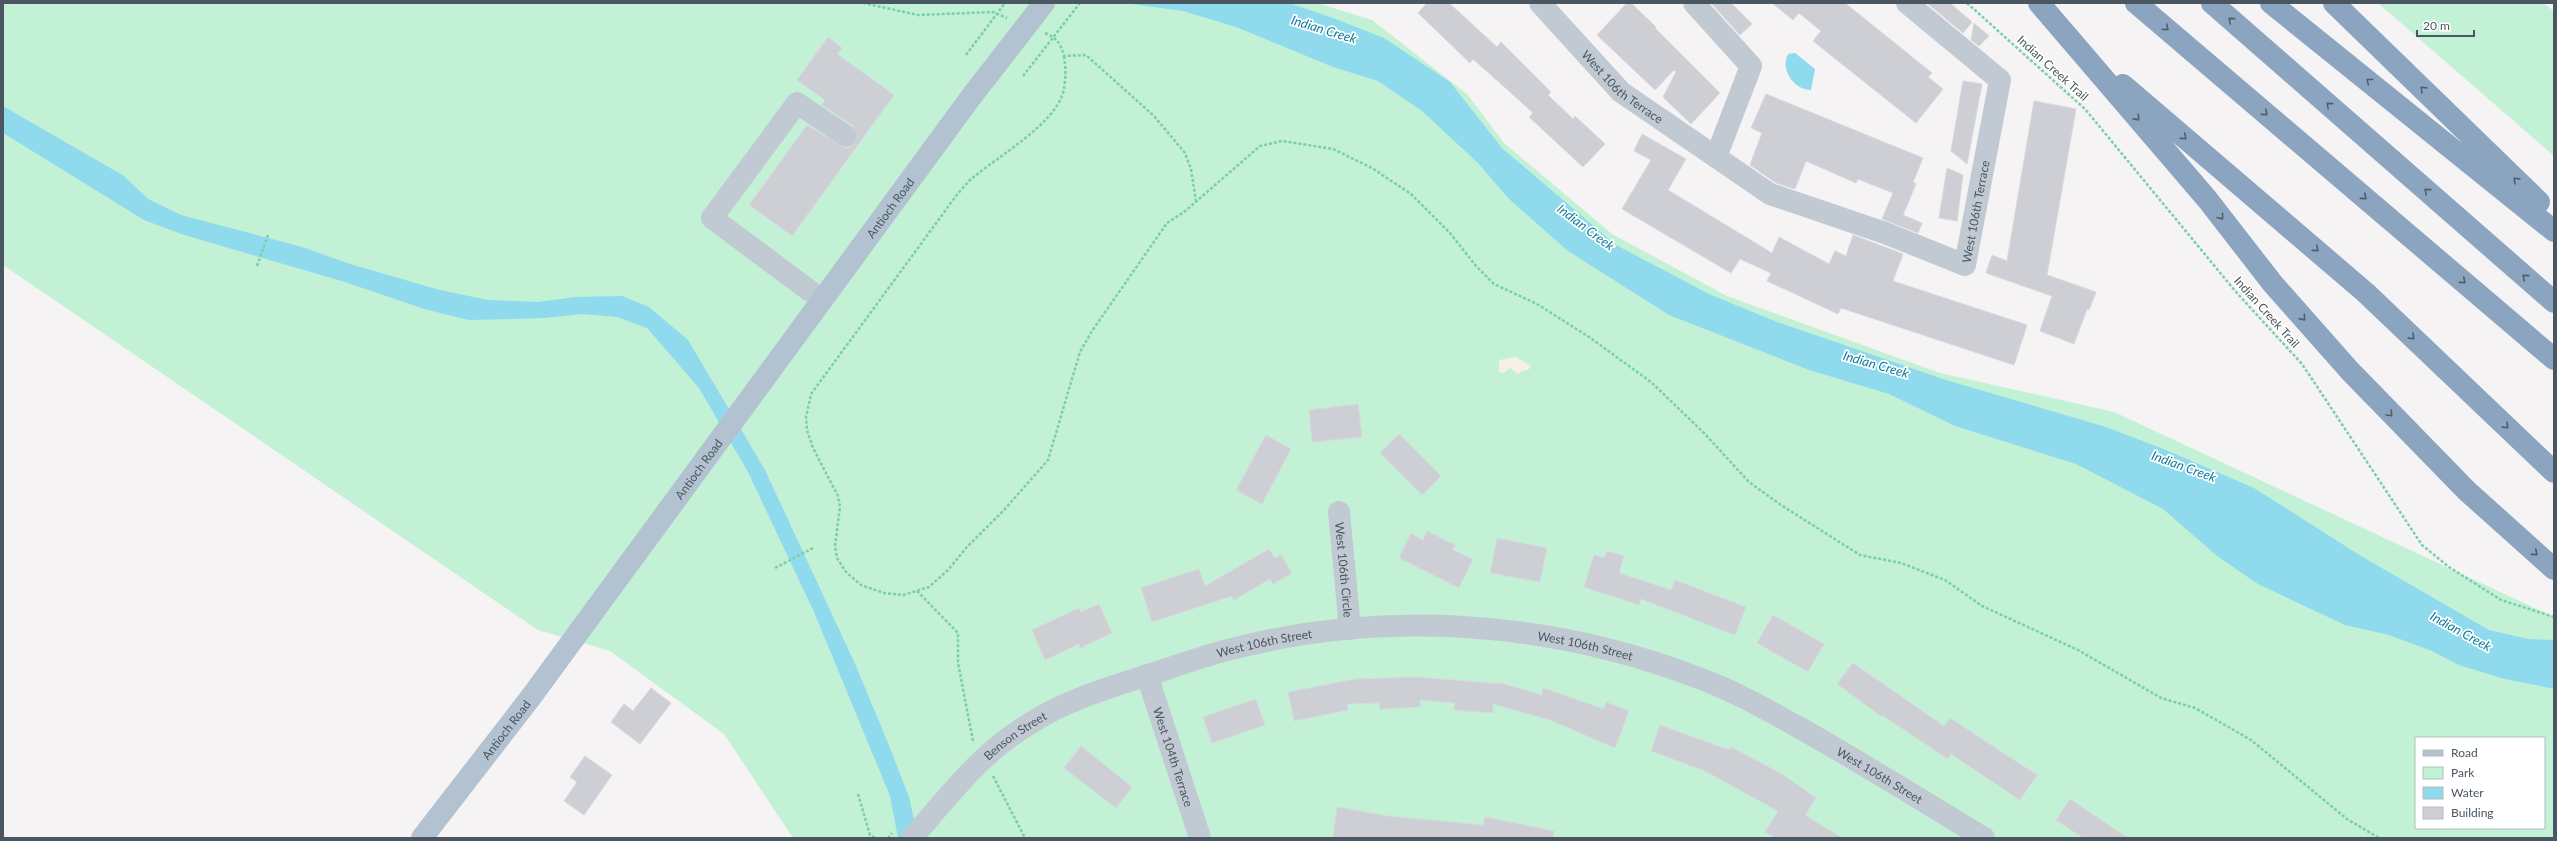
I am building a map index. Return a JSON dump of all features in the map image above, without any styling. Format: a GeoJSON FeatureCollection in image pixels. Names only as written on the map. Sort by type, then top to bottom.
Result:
{"type":"FeatureCollection","features":[{"type":"Feature","properties":{"kind":"highway"},"geometry":{"type":"LineString","coordinates":[[2026,3],[2287,223],[2366,293],[2554,472]]}},
{"type":"Feature","properties":{"kind":"highway"},"geometry":{"type":"LineString","coordinates":[[2039,3],[2207,199],[2273,284],[2350,371],[2405,430],[2516,537],[2554,569]]}},
{"type":"Feature","properties":{"kind":"highway"},"geometry":{"type":"LineString","coordinates":[[2136,3],[2554,359]]}},
{"type":"Feature","properties":{"kind":"highway"},"geometry":{"type":"LineString","coordinates":[[2212,3],[2554,302]]}},
{"type":"Feature","properties":{"kind":"highway"},"geometry":{"type":"LineString","coordinates":[[2271,3],[2554,231]]}},
{"type":"Feature","properties":{"kind":"highway"},"geometry":{"type":"LineString","coordinates":[[2334,3],[2554,217]]}},
{"type":"Feature","properties":{"kind":"main road","name":"Antioch Road"},"geometry":{"type":"LineString","coordinates":[[971,96],[1028,3]]}},
{"type":"Feature","properties":{"kind":"main road","name":"Antioch Road"},"geometry":{"type":"LineString","coordinates":[[422,838],[531,697],[971,96],[1044,3]]}},
{"type":"Feature","properties":{"kind":"street","name":"West 106th Terrace"},"geometry":{"type":"LineString","coordinates":[[1540,3],[1621,92],[1770,194],[1885,233],[1965,265],[2000,80],[1907,3]]}},
{"type":"Feature","properties":{"kind":"street"},"geometry":{"type":"LineString","coordinates":[[1694,3],[1751,66],[1716,157]]}},
{"type":"Feature","properties":{"kind":"street"},"geometry":{"type":"LineString","coordinates":[[810,291],[712,218],[797,103],[846,136]]}},
{"type":"Feature","properties":{"kind":"street","name":"West 106th Circle"},"geometry":{"type":"LineString","coordinates":[[1339,512],[1350,629]]}},
{"type":"Feature","properties":{"kind":"street","name":"West 106th Street"},"geometry":{"type":"LineString","coordinates":[[1147,675],[1220,652],[1281,638],[1384,626],[1464,626],[1580,641],[1634,655],[1706,680],[1754,702],[1833,746],[1984,838]]}},
{"type":"Feature","properties":{"kind":"street","name":"Benson Street"},"geometry":{"type":"LineString","coordinates":[[912,838],[983,760],[1024,726],[1056,709],[1147,675]]}},
{"type":"Feature","properties":{"kind":"street","name":"West 104th Terrace"},"geometry":{"type":"LineString","coordinates":[[1147,675],[1200,838]]}},
{"type":"Feature","properties":{"kind":"path"},"geometry":{"type":"LineString","coordinates":[[862,3],[918,15],[993,12]]}},
{"type":"Feature","properties":{"kind":"path"},"geometry":{"type":"LineString","coordinates":[[966,56],[1005,3]]}},
{"type":"Feature","properties":{"kind":"path"},"geometry":{"type":"LineString","coordinates":[[1023,76],[1080,3]]}},
{"type":"Feature","properties":{"kind":"path","name":"Indian Creek Trail"},"geometry":{"type":"LineString","coordinates":[[1967,3],[2085,109],[2231,286],[2302,364],[2422,544],[2449,567],[2500,600],[2554,616]]}},
{"type":"Feature","properties":{"kind":"path"},"geometry":{"type":"LineString","coordinates":[[1054,36],[1061,44],[1066,74],[1063,94],[1055,109],[1016,146],[974,177],[956,196],[812,394],[808,404],[808,430],[813,448],[838,496],[840,508],[835,546],[837,558],[846,572],[860,585],[884,593],[903,595],[929,587],[948,570],[967,547],[1005,509],[1048,460],[1080,352],[1092,331],[1167,223],[1196,202],[1260,146],[1282,141],[1333,148],[1372,168],[1411,194],[1450,233],[1476,266],[1494,284],[1537,304],[1589,337],[1651,382],[1704,433],[1749,482],[1781,504],[1860,555],[1901,563],[1945,580],[1982,606],[2078,650],[2161,698],[2195,708],[2251,740],[2347,819],[2379,838]]}},
{"type":"Feature","properties":{"kind":"path"},"geometry":{"type":"LineString","coordinates":[[1064,56],[1086,55],[1154,116],[1185,153],[1190,169],[1196,202]]}},
{"type":"Feature","properties":{"kind":"path"},"geometry":{"type":"LineString","coordinates":[[258,266],[268,235]]}},
{"type":"Feature","properties":{"kind":"path"},"geometry":{"type":"LineString","coordinates":[[775,568],[813,548]]}},
{"type":"Feature","properties":{"kind":"path"},"geometry":{"type":"LineString","coordinates":[[917,591],[958,633],[958,663],[974,748],[983,760],[1025,838]]}},
{"type":"Feature","properties":{"kind":"path"},"geometry":{"type":"LineString","coordinates":[[858,794],[870,835],[874,838]]}},
{"type":"Feature","properties":{"kind":"green space"},"geometry":{"type":"Polygon","coordinates":[[[3,3],[1317,3],[1372,20],[1467,94],[1504,143],[1612,234],[1727,296],[1940,373],[2114,412],[2554,617],[2554,838],[793,838],[724,734],[610,651],[538,630],[3,265],[3,3]]]}},
{"type":"Feature","properties":{"kind":"green space"},"geometry":{"type":"Polygon","coordinates":[[[2378,3],[2543,3],[2554,11],[2554,156],[2378,3]]]}},
{"type":"Feature","properties":{"kind":"sand"},"geometry":{"type":"Polygon","coordinates":[[[1516,357],[1531,366],[1528,370],[1522,371],[1518,374],[1510,368],[1504,373],[1499,372],[1499,360],[1516,357]]]}},
{"type":"Feature","properties":{"kind":"water","name":"Indian Creek"},"geometry":{"type":"Polygon","coordinates":[[[1124,3],[1289,3],[1384,38],[1450,82],[1502,148],[1616,245],[1709,294],[1777,322],[1946,380],[2106,427],[2166,450],[2254,488],[2361,556],[2489,630],[2528,639],[2554,640],[2554,689],[2501,678],[2459,665],[2432,651],[2389,635],[2345,625],[2258,584],[2217,556],[2163,509],[2076,464],[1955,426],[1889,394],[1809,370],[1669,315],[1568,251],[1508,198],[1479,164],[1422,111],[1378,81],[1333,67],[1236,27],[1183,11],[1124,3]]]}},
{"type":"Feature","properties":{"kind":"water"},"geometry":{"type":"Polygon","coordinates":[[[1795,53],[1815,69],[1811,90],[1799,87],[1790,78],[1787,72],[1786,60],[1788,54],[1795,53]]]}},
{"type":"Feature","properties":{"kind":"water"},"geometry":{"type":"Polygon","coordinates":[[[3,106],[124,176],[148,199],[181,215],[302,247],[350,264],[440,290],[488,300],[538,302],[575,297],[622,296],[649,307],[688,340],[765,470],[856,666],[909,797],[918,838],[898,838],[890,796],[814,612],[748,472],[699,388],[647,328],[617,317],[582,314],[545,318],[469,320],[424,309],[345,282],[184,235],[144,220],[3,133],[3,106]]]}},
{"type":"Feature","properties":{"kind":"building"},"geometry":{"type":"Polygon","coordinates":[[[1427,3],[1449,3],[1497,47],[1501,42],[1551,92],[1548,95],[1573,119],[1575,116],[1605,144],[1583,167],[1529,117],[1533,113],[1473,59],[1470,63],[1418,13],[1427,3]]]}},
{"type":"Feature","properties":{"kind":"building"},"geometry":{"type":"Polygon","coordinates":[[[1627,3],[1631,3],[1656,27],[1655,28],[1720,93],[1691,124],[1663,97],[1676,72],[1674,70],[1655,90],[1597,35],[1627,3]]]}},
{"type":"Feature","properties":{"kind":"building"},"geometry":{"type":"Polygon","coordinates":[[[1711,3],[1731,3],[1752,24],[1740,35],[1711,3]]]}},
{"type":"Feature","properties":{"kind":"building"},"geometry":{"type":"Polygon","coordinates":[[[1772,3],[1845,3],[1932,73],[1928,77],[1943,89],[1916,123],[1813,41],[1821,31],[1799,13],[1793,20],[1772,3]]]}},
{"type":"Feature","properties":{"kind":"building"},"geometry":{"type":"Polygon","coordinates":[[[1927,3],[1950,3],[1972,22],[1963,33],[1927,3]]]}},
{"type":"Feature","properties":{"kind":"building"},"geometry":{"type":"Polygon","coordinates":[[[1974,23],[1989,36],[1979,46],[1971,40],[1974,23]]]}},
{"type":"Feature","properties":{"kind":"building"},"geometry":{"type":"Polygon","coordinates":[[[828,37],[842,48],[837,54],[894,95],[792,236],[749,205],[807,125],[845,148],[852,147],[858,137],[853,126],[822,105],[825,100],[797,80],[828,37]]]}},
{"type":"Feature","properties":{"kind":"building"},"geometry":{"type":"Polygon","coordinates":[[[1963,81],[1982,84],[1967,164],[1951,151],[1963,81]]]}},
{"type":"Feature","properties":{"kind":"building"},"geometry":{"type":"Polygon","coordinates":[[[1766,94],[1923,158],[1913,182],[1916,184],[1903,215],[1922,223],[1918,233],[1882,219],[1893,193],[1858,179],[1856,183],[1806,161],[1795,189],[1776,183],[1750,165],[1762,133],[1751,128],[1766,94]]]}},
{"type":"Feature","properties":{"kind":"building"},"geometry":{"type":"Polygon","coordinates":[[[2034,101],[2076,109],[2047,275],[2096,292],[2089,310],[2087,309],[2074,344],[2040,331],[2052,296],[1986,273],[1992,255],[2007,261],[2034,101]]]}},
{"type":"Feature","properties":{"kind":"building"},"geometry":{"type":"Polygon","coordinates":[[[1642,134],[1686,159],[1668,190],[1772,253],[1779,237],[1829,264],[1835,251],[1846,256],[1853,235],[1903,254],[1893,281],[2027,325],[2014,365],[1841,308],[1838,314],[1767,281],[1771,273],[1740,259],[1731,273],[1622,209],[1651,160],[1634,151],[1642,134]]]}},
{"type":"Feature","properties":{"kind":"building"},"geometry":{"type":"Polygon","coordinates":[[[1947,168],[1963,175],[1957,221],[1939,218],[1947,168]]]}},
{"type":"Feature","properties":{"kind":"building"},"geometry":{"type":"Polygon","coordinates":[[[1358,404],[1362,437],[1312,442],[1309,410],[1358,404]]]}},
{"type":"Feature","properties":{"kind":"building"},"geometry":{"type":"Polygon","coordinates":[[[1399,434],[1441,476],[1422,495],[1380,453],[1399,434]]]}},
{"type":"Feature","properties":{"kind":"building"},"geometry":{"type":"Polygon","coordinates":[[[1266,435],[1291,449],[1262,504],[1236,490],[1266,435]]]}},
{"type":"Feature","properties":{"kind":"building"},"geometry":{"type":"Polygon","coordinates":[[[1427,531],[1455,545],[1453,550],[1473,559],[1459,588],[1399,558],[1411,533],[1423,540],[1427,531]]]}},
{"type":"Feature","properties":{"kind":"building"},"geometry":{"type":"Polygon","coordinates":[[[1497,538],[1547,548],[1540,582],[1490,573],[1497,538]]]}},
{"type":"Feature","properties":{"kind":"building"},"geometry":{"type":"Polygon","coordinates":[[[1269,549],[1275,558],[1281,555],[1292,573],[1273,584],[1270,579],[1234,600],[1232,596],[1152,622],[1141,588],[1199,569],[1205,586],[1269,549]]]}},
{"type":"Feature","properties":{"kind":"building"},"geometry":{"type":"Polygon","coordinates":[[[1607,551],[1624,556],[1619,573],[1671,590],[1675,580],[1746,607],[1735,635],[1641,599],[1639,605],[1584,587],[1594,555],[1604,558],[1607,551]]]}},
{"type":"Feature","properties":{"kind":"building"},"geometry":{"type":"Polygon","coordinates":[[[1099,604],[1112,633],[1080,648],[1079,644],[1045,660],[1032,630],[1079,608],[1081,612],[1099,604]]]}},
{"type":"Feature","properties":{"kind":"building"},"geometry":{"type":"Polygon","coordinates":[[[1773,615],[1824,644],[1808,672],[1757,643],[1773,615]]]}},
{"type":"Feature","properties":{"kind":"building"},"geometry":{"type":"Polygon","coordinates":[[[1853,663],[1944,726],[1950,718],[2037,775],[2020,800],[1951,754],[1948,759],[1882,715],[1881,716],[1837,684],[1853,663]]]}},
{"type":"Feature","properties":{"kind":"building"},"geometry":{"type":"Polygon","coordinates":[[[1415,677],[1504,684],[1542,695],[1543,688],[1604,709],[1606,702],[1629,711],[1615,748],[1550,720],[1493,704],[1493,713],[1454,710],[1455,703],[1420,700],[1420,707],[1380,709],[1379,703],[1347,704],[1348,710],[1294,721],[1288,692],[1356,679],[1415,677]]]}},
{"type":"Feature","properties":{"kind":"building"},"geometry":{"type":"Polygon","coordinates":[[[651,688],[671,703],[640,744],[611,722],[624,704],[633,711],[651,688]]]}},
{"type":"Feature","properties":{"kind":"building"},"geometry":{"type":"Polygon","coordinates":[[[1256,699],[1265,725],[1212,743],[1203,717],[1256,699]]]}},
{"type":"Feature","properties":{"kind":"building"},"geometry":{"type":"Polygon","coordinates":[[[1660,725],[1729,750],[1731,747],[1782,774],[1816,798],[1805,815],[1842,838],[1775,838],[1765,832],[1778,811],[1705,771],[1651,751],[1660,725]]]}},
{"type":"Feature","properties":{"kind":"building"},"geometry":{"type":"Polygon","coordinates":[[[1081,746],[1132,787],[1116,808],[1064,768],[1081,746]]]}},
{"type":"Feature","properties":{"kind":"building"},"geometry":{"type":"Polygon","coordinates":[[[585,756],[612,775],[584,815],[564,801],[577,782],[570,777],[585,756]]]}},
{"type":"Feature","properties":{"kind":"building"},"geometry":{"type":"Polygon","coordinates":[[[2070,799],[2128,838],[2083,838],[2056,820],[2070,799]]]}},
{"type":"Feature","properties":{"kind":"building"},"geometry":{"type":"Polygon","coordinates":[[[1337,807],[1388,816],[1483,825],[1485,817],[1554,831],[1553,838],[1333,838],[1337,807]]]}}]}
